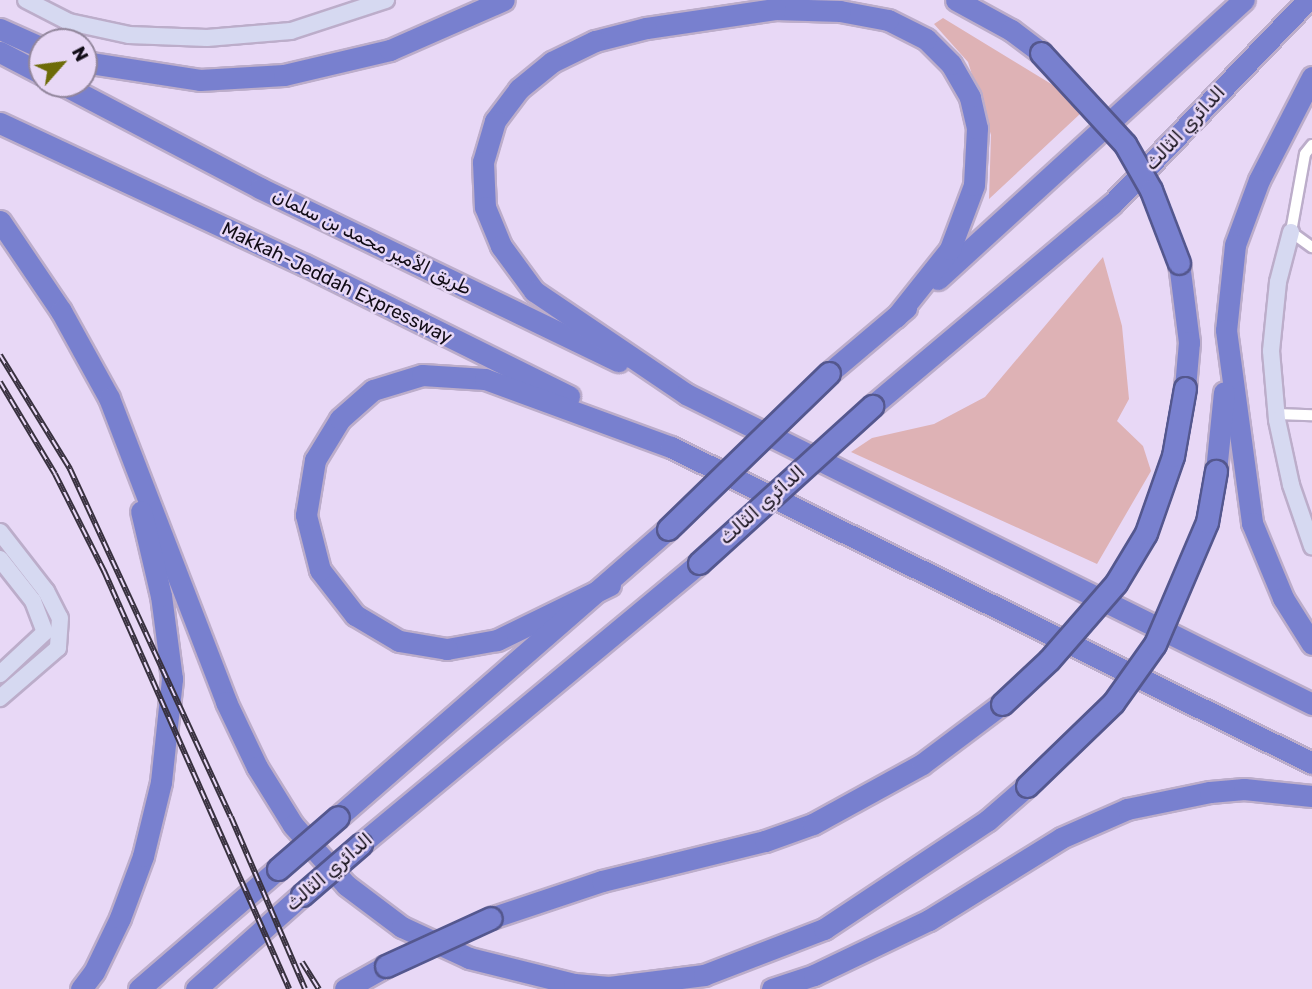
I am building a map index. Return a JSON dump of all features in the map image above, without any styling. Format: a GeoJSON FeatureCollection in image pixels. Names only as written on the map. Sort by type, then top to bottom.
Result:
{"type":"FeatureCollection","features":[{"type":"Feature","properties":{"kind":"highway"},"geometry":{"type":"LineString","coordinates":[[98,63],[200,80],[284,75],[390,50],[498,4],[523,0]]}},
{"type":"Feature","properties":{"kind":"highway"},"geometry":{"type":"LineString","coordinates":[[345,989],[386,966],[491,918],[602,881],[813,824],[922,764],[1002,704],[1085,621],[1122,573],[1146,533],[1173,456],[1185,388],[1189,342],[1179,263],[1151,190],[1125,144],[1041,53],[1011,30],[957,0]]}},
{"type":"Feature","properties":{"kind":"highway","name":"الدائري الثالث"},"geometry":{"type":"LineString","coordinates":[[139,989],[610,585],[829,373],[896,317],[1244,0]]}},
{"type":"Feature","properties":{"kind":"highway","name":"الدائري الثالث"},"geometry":{"type":"LineString","coordinates":[[196,989],[361,844],[699,563],[872,405],[1113,202],[1308,0]]}},
{"type":"Feature","properties":{"kind":"highway"},"geometry":{"type":"LineString","coordinates":[[896,317],[950,249],[974,185],[977,128],[970,97],[951,64],[926,40],[888,20],[840,11],[775,9],[646,28],[595,41],[552,62],[519,89],[495,121],[483,162],[485,207],[501,246],[534,291],[686,394],[1312,704]]}},
{"type":"Feature","properties":{"kind":"highway"},"geometry":{"type":"LineString","coordinates":[[0,29],[28,42]]}},
{"type":"Feature","properties":{"kind":"highway"},"geometry":{"type":"LineString","coordinates":[[0,52],[28,67]]}},
{"type":"Feature","properties":{"kind":"highway"},"geometry":{"type":"LineString","coordinates":[[1312,77],[1259,180],[1235,245],[1226,330],[1252,523],[1283,598],[1312,644]]}},
{"type":"Feature","properties":{"kind":"highway","name":"طريق الأمير محمد بن سلمان"},"geometry":{"type":"LineString","coordinates":[[89,98],[260,188],[686,394]]}},
{"type":"Feature","properties":{"kind":"highway","name":"Makkah-Jeddah Expressway"},"geometry":{"type":"LineString","coordinates":[[0,123],[305,265],[671,447]]}},
{"type":"Feature","properties":{"kind":"highway"},"geometry":{"type":"LineString","coordinates":[[0,221],[55,302],[109,398],[226,702],[257,767],[293,825],[345,885],[402,927],[436,944],[511,970],[574,984],[609,987],[704,975],[824,929],[988,820],[1027,786],[1113,703],[1155,644],[1207,522],[1216,471],[1228,355]]}},
{"type":"Feature","properties":{"kind":"highway"},"geometry":{"type":"LineString","coordinates":[[610,585],[497,640],[447,649],[399,641],[355,615],[320,570],[306,515],[315,460],[340,419],[373,390],[422,375],[485,379],[671,447],[1312,763]]}},
{"type":"Feature","properties":{"kind":"highway"},"geometry":{"type":"LineString","coordinates":[[81,989],[115,929],[143,856],[161,782],[172,679],[149,538],[109,398]]}},
{"type":"Feature","properties":{"kind":"highway"},"geometry":{"type":"LineString","coordinates":[[772,989],[814,975],[929,920],[1061,838],[1126,809],[1221,791],[1312,796]]}},
{"type":"Feature","properties":{"kind":"street"},"geometry":{"type":"LineString","coordinates":[[26,0],[69,22],[129,35],[207,38],[291,31],[364,4],[386,0]]}},
{"type":"Feature","properties":{"kind":"street"},"geometry":{"type":"LineString","coordinates":[[1312,145],[1305,154],[1291,232],[1278,282],[1271,351],[1276,414],[1291,485],[1312,546]]}},
{"type":"Feature","properties":{"kind":"street"},"geometry":{"type":"LineString","coordinates":[[1291,232],[1312,247]]}},
{"type":"Feature","properties":{"kind":"street"},"geometry":{"type":"LineString","coordinates":[[1276,414],[1312,415]]}},
{"type":"Feature","properties":{"kind":"street"},"geometry":{"type":"LineString","coordinates":[[0,532],[46,591],[60,618],[58,648],[35,671],[0,698]]}},
{"type":"Feature","properties":{"kind":"street"},"geometry":{"type":"LineString","coordinates":[[0,559],[33,601],[45,632],[25,654],[0,674]]}},
{"type":"Feature","properties":{"kind":"shaded area"},"geometry":{"type":"Polygon","coordinates":[[[943,18],[1066,93],[1081,113],[989,199],[991,135],[968,62],[934,24],[943,18]]]}},
{"type":"Feature","properties":{"kind":"shaded area"},"geometry":{"type":"Polygon","coordinates":[[[1103,257],[1122,326],[1129,399],[1117,421],[1143,446],[1151,471],[1097,564],[851,452],[872,438],[934,424],[985,397],[1103,257]]]}},
{"type":"Feature","properties":{"kind":"railway"},"geometry":{"type":"LineString","coordinates":[[0,355],[70,469],[231,817],[305,989]]}},
{"type":"Feature","properties":{"kind":"railway"},"geometry":{"type":"LineString","coordinates":[[0,382],[55,474],[104,571],[289,989]]}},
{"type":"Feature","properties":{"kind":"railway"},"geometry":{"type":"LineString","coordinates":[[302,962],[319,989]]}}]}
